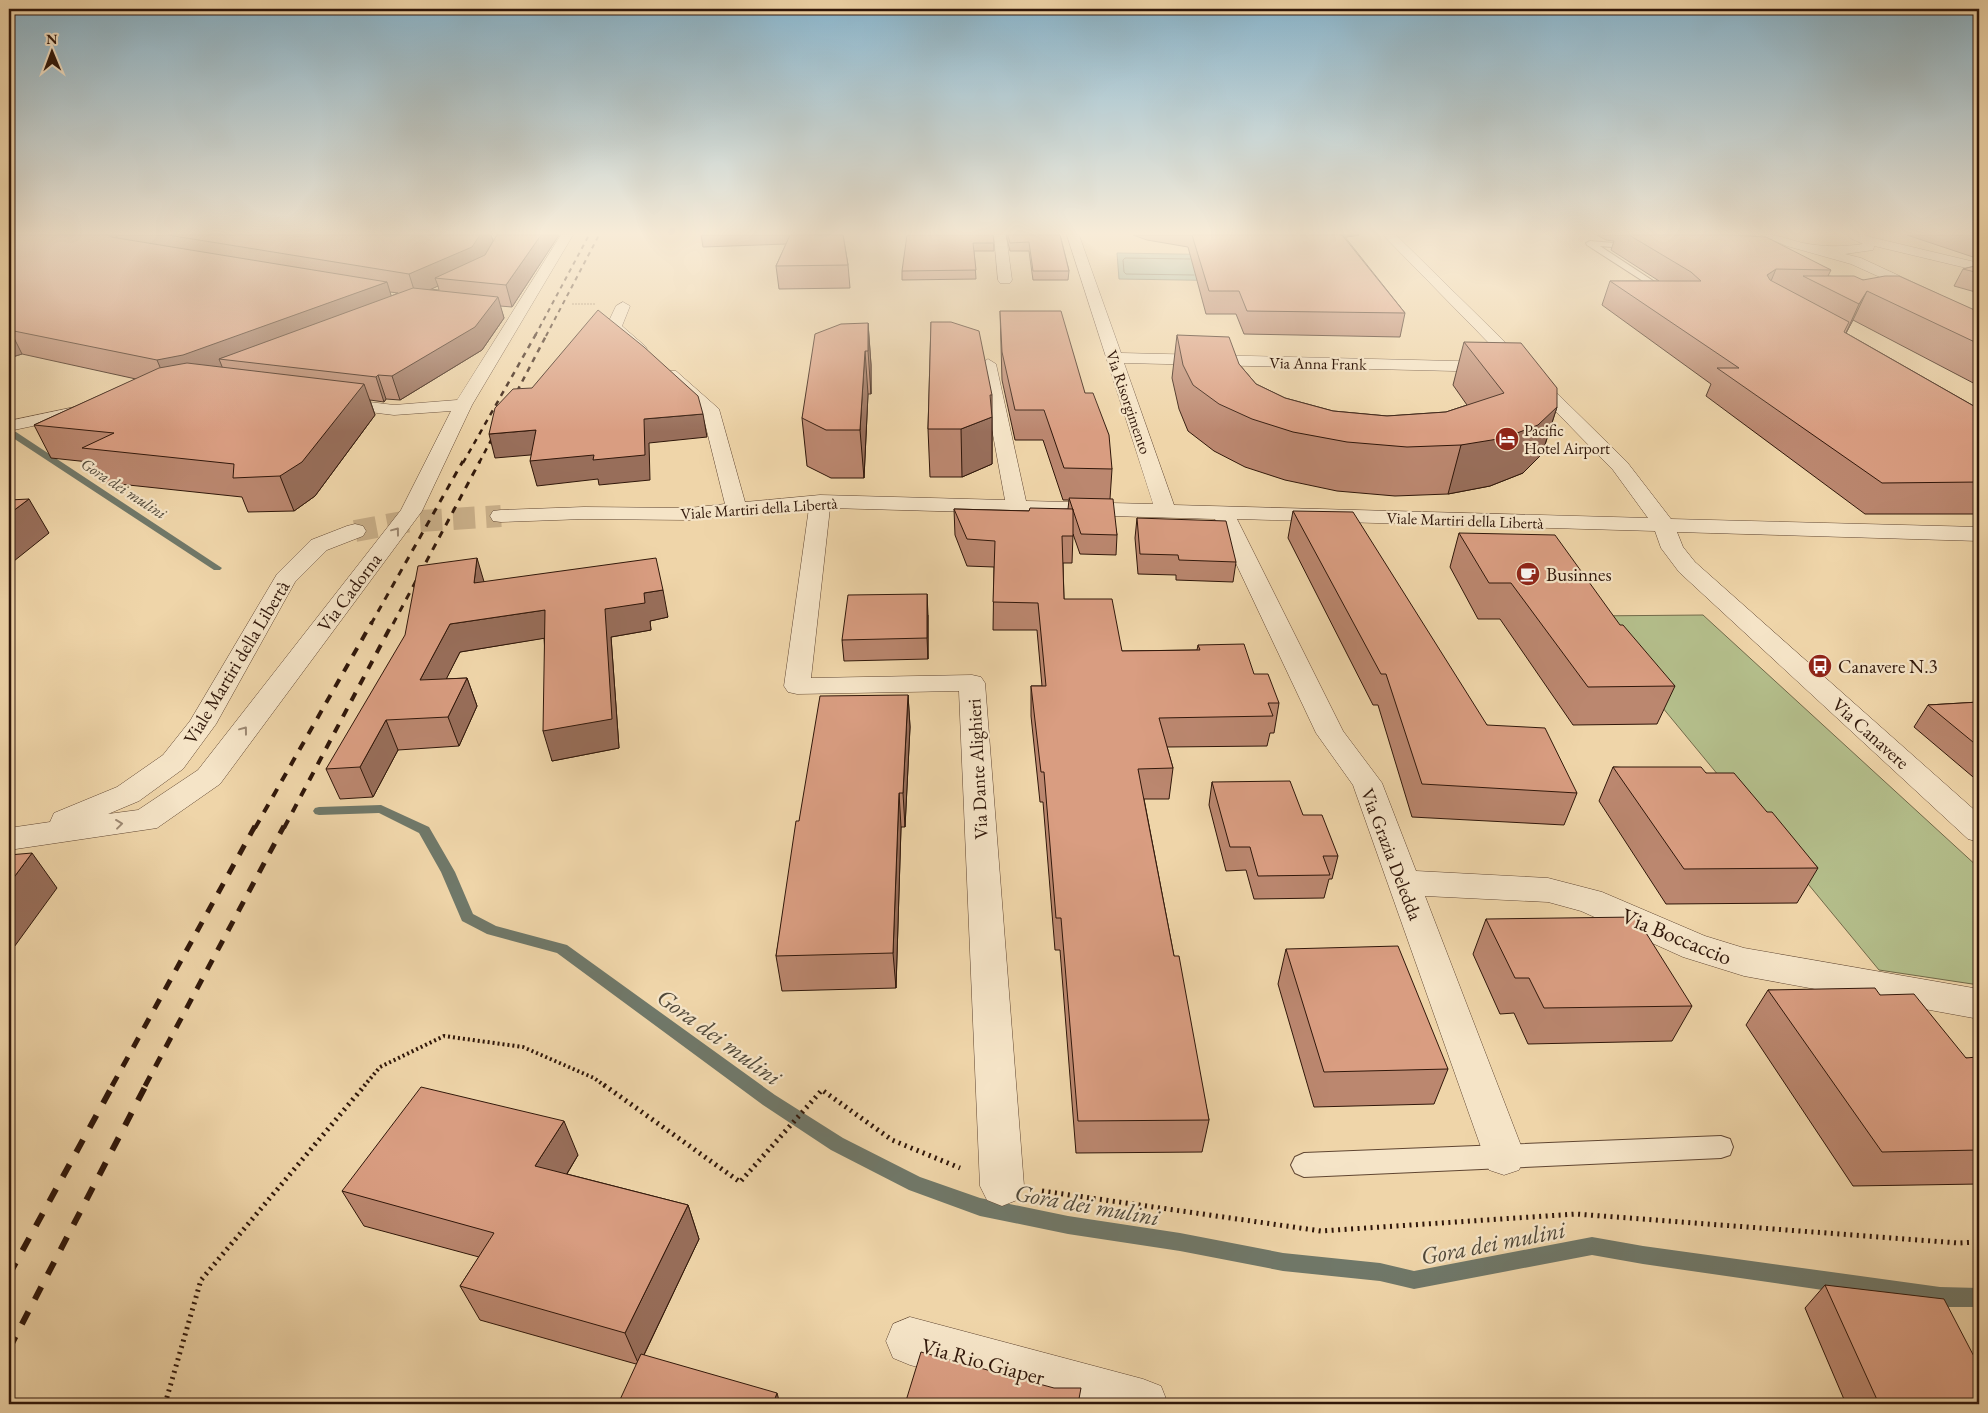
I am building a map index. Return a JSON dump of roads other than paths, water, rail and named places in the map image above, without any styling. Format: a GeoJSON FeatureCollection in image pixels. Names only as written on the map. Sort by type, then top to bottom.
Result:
{"type":"FeatureCollection","features":[{"type":"Feature","properties":{"kind":"street","name":"Via Cadorna"},"geometry":{"type":"LineString","coordinates":[[22,836],[146,820],[209,777],[411,511],[463,405],[526,301]]}},
{"type":"Feature","properties":{"kind":"street","name":"Via Risorgimento"},"geometry":{"type":"LineString","coordinates":[[1095,301],[1166,512]]}},
{"type":"Feature","properties":{"kind":"street"},"geometry":{"type":"LineString","coordinates":[[1455,301],[1620,466],[1666,526]]}},
{"type":"Feature","properties":{"kind":"street"},"geometry":{"type":"LineString","coordinates":[[1939,301],[1979,318]]}},
{"type":"Feature","properties":{"kind":"street"},"geometry":{"type":"LineString","coordinates":[[623,306],[614,327],[710,409],[736,508]]}},
{"type":"Feature","properties":{"kind":"street"},"geometry":{"type":"LineString","coordinates":[[500,312],[518,314]]}},
{"type":"Feature","properties":{"kind":"street","name":"Via Anna Frank"},"geometry":{"type":"LineString","coordinates":[[1114,358],[1522,368]]}},
{"type":"Feature","properties":{"kind":"street"},"geometry":{"type":"LineString","coordinates":[[988,364],[1017,507]]}},
{"type":"Feature","properties":{"kind":"street"},"geometry":{"type":"LineString","coordinates":[[316,400],[394,410],[463,405]]}},
{"type":"Feature","properties":{"kind":"street"},"geometry":{"type":"LineString","coordinates":[[9,426],[108,405]]}},
{"type":"Feature","properties":{"kind":"street","name":"Viale Martiri della Libertà"},"geometry":{"type":"LineString","coordinates":[[501,516],[584,513],[689,514],[736,508],[820,502],[1979,534]]}},
{"type":"Feature","properties":{"kind":"street","name":"Via Dante Alighieri"},"geometry":{"type":"LineString","coordinates":[[820,502],[797,686],[972,683],[1002,1186]]}},
{"type":"Feature","properties":{"kind":"street","name":"Via Grazia Deledda"},"geometry":{"type":"LineString","coordinates":[[1223,513],[1330,733],[1366,784],[1504,1156]]}},
{"type":"Feature","properties":{"kind":"street","name":"Via Canavere"},"geometry":{"type":"LineString","coordinates":[[1666,526],[1665,535],[1669,546],[1687,567],[1979,831]]}},
{"type":"Feature","properties":{"kind":"street","name":"Viale Martiri della Libertà"},"geometry":{"type":"LineString","coordinates":[[22,836],[128,794],[173,762],[202,724],[285,579],[319,545],[355,531]]}},
{"type":"Feature","properties":{"kind":"street","name":"Viale Martiri della Libertà"},"geometry":{"type":"LineString","coordinates":[[1914,532],[1979,549]]}},
{"type":"Feature","properties":{"kind":"street","name":"Via Boccaccio"},"geometry":{"type":"LineString","coordinates":[[1404,883],[1548,890],[1590,901],[1695,947],[1744,962],[1979,1004]]}},
{"type":"Feature","properties":{"kind":"street","name":"Via Rio Giaper"},"geometry":{"type":"LineString","coordinates":[[910,1341],[1143,1404]]}},
{"type":"Feature","properties":{"kind":"lane"},"geometry":{"type":"LineString","coordinates":[[1304,1165],[1721,1147]]}},
{"type":"Feature","properties":{"kind":"waterway","name":"Gora dei mulini"},"geometry":{"type":"LineString","coordinates":[[13,434],[217,568]]}},
{"type":"Feature","properties":{"kind":"waterway","name":"Gora dei mulini"},"geometry":{"type":"LineString","coordinates":[[319,811],[381,809],[424,830],[448,872],[467,917],[492,930],[562,949],[769,1100],[837,1144],[915,1184],[980,1207],[1068,1225],[1180,1242],[1283,1262],[1380,1272],[1414,1280],[1592,1246],[1643,1255],[1940,1297],[1979,1298]]}},
{"type":"Feature","properties":{"kind":"tunnel"},"geometry":{"type":"LineString","coordinates":[[355,531],[403,522],[501,516]]}},
{"type":"Feature","properties":{"kind":"railway"},"geometry":{"type":"LineString","coordinates":[[535,336],[554,301]]}},
{"type":"Feature","properties":{"kind":"railway"},"geometry":{"type":"LineString","coordinates":[[546,336],[564,301]]}},
{"type":"Feature","properties":{"kind":"railway"},"geometry":{"type":"LineString","coordinates":[[463,463],[536,334]]}},
{"type":"Feature","properties":{"kind":"railway"},"geometry":{"type":"LineString","coordinates":[[512,401],[547,334]]}},
{"type":"Feature","properties":{"kind":"railway"},"geometry":{"type":"LineString","coordinates":[[479,463],[497,429]]}},
{"type":"Feature","properties":{"kind":"railway"},"geometry":{"type":"LineString","coordinates":[[371,624],[463,461]]}},
{"type":"Feature","properties":{"kind":"railway"},"geometry":{"type":"LineString","coordinates":[[393,624],[480,461]]}},
{"type":"Feature","properties":{"kind":"railway"},"geometry":{"type":"LineString","coordinates":[[255,828],[372,622]]}},
{"type":"Feature","properties":{"kind":"railway"},"geometry":{"type":"LineString","coordinates":[[284,828],[393,622]]}},
{"type":"Feature","properties":{"kind":"railway"},"geometry":{"type":"LineString","coordinates":[[112,1086],[255,826]]}},
{"type":"Feature","properties":{"kind":"railway"},"geometry":{"type":"LineString","coordinates":[[145,1086],[284,826]]}},
{"type":"Feature","properties":{"kind":"railway"},"geometry":{"type":"LineString","coordinates":[[9,1275],[113,1085]]}},
{"type":"Feature","properties":{"kind":"railway"},"geometry":{"type":"LineString","coordinates":[[9,1349],[146,1085]]}},
{"type":"Feature","properties":{"kind":"place","name":"Pacific Hotel Airport"},"geometry":{"type":"Point","coordinates":[1507,439]}},
{"type":"Feature","properties":{"kind":"place","name":"Businnes"},"geometry":{"type":"Point","coordinates":[1528,574]}},
{"type":"Feature","properties":{"kind":"place","name":"Canavere N.3"},"geometry":{"type":"Point","coordinates":[1820,666]}}]}
